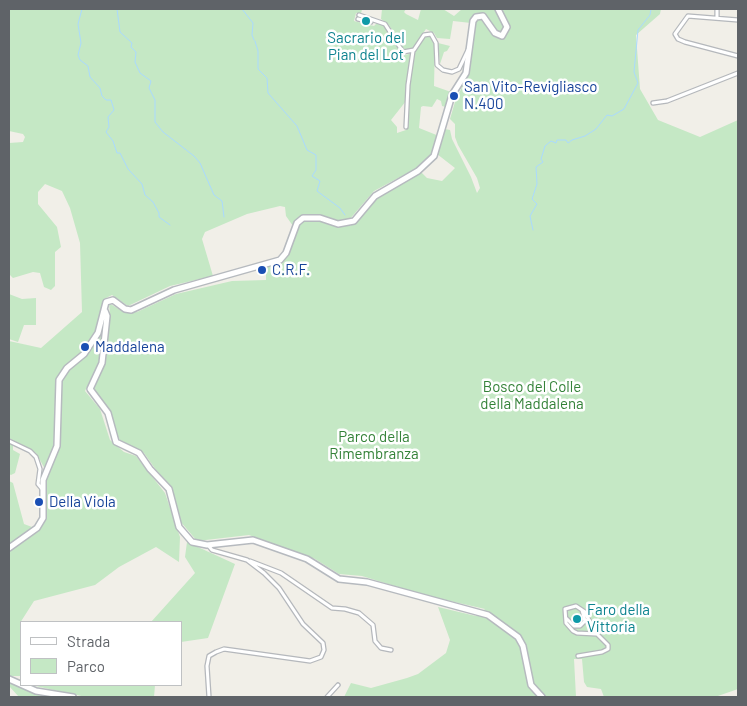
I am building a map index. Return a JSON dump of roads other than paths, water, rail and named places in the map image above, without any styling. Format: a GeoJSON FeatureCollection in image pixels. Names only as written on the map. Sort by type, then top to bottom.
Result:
{"type":"FeatureCollection","features":[{"type":"Feature","properties":{"kind":"street"},"geometry":{"type":"LineString","coordinates":[[9,548],[37,528],[43,518],[44,476],[57,446],[59,380],[67,368],[86,351],[99,330],[107,300],[112,300],[125,310],[134,309],[174,290],[280,260],[288,249],[297,223],[303,218],[320,218],[338,224],[354,221],[375,196],[418,171],[434,156],[452,95],[466,73],[472,24],[478,16],[487,19],[498,36],[505,33],[507,27],[498,9]]}},
{"type":"Feature","properties":{"kind":"street"},"geometry":{"type":"LineString","coordinates":[[717,9],[717,18]]}},
{"type":"Feature","properties":{"kind":"street"},"geometry":{"type":"LineString","coordinates":[[738,20],[688,16],[675,34],[678,39],[685,42],[738,56]]}},
{"type":"Feature","properties":{"kind":"street"},"geometry":{"type":"LineString","coordinates":[[372,22],[358,17],[385,24],[401,51],[406,53],[414,50]]}},
{"type":"Feature","properties":{"kind":"street"},"geometry":{"type":"LineString","coordinates":[[406,127],[408,85],[414,50],[424,35],[432,34],[436,42],[438,67],[452,72],[459,69],[470,47]]}},
{"type":"Feature","properties":{"kind":"street"},"geometry":{"type":"LineString","coordinates":[[653,103],[667,101],[738,73]]}},
{"type":"Feature","properties":{"kind":"street"},"geometry":{"type":"LineString","coordinates":[[105,311],[107,316],[102,363],[92,383],[91,392],[108,413],[116,442],[139,453],[150,469],[169,489],[182,531],[196,544],[208,545],[253,540],[307,559],[339,579],[373,583],[488,615],[518,637],[523,646],[531,685],[542,697]]}},
{"type":"Feature","properties":{"kind":"street"},"geometry":{"type":"LineString","coordinates":[[9,441],[30,451],[36,457],[40,468],[38,484],[43,490]]}},
{"type":"Feature","properties":{"kind":"street"},"geometry":{"type":"LineString","coordinates":[[208,545],[212,550],[247,560],[281,573],[332,608],[359,613],[374,625],[376,641],[381,648],[390,650]]}},
{"type":"Feature","properties":{"kind":"street"},"geometry":{"type":"LineString","coordinates":[[209,697],[207,666],[209,656],[216,652],[224,649],[310,661],[321,656],[324,650],[323,643],[303,624],[279,588],[247,560]]}},
{"type":"Feature","properties":{"kind":"street"},"geometry":{"type":"LineString","coordinates":[[578,656],[608,649],[608,644],[596,634],[588,615],[573,606],[567,608],[566,617],[568,625],[575,632],[596,634]]}},
{"type":"Feature","properties":{"kind":"street"},"geometry":{"type":"LineString","coordinates":[[566,617],[574,626],[580,626],[585,621],[582,610]]}},
{"type":"Feature","properties":{"kind":"street"},"geometry":{"type":"LineString","coordinates":[[327,697],[338,685]]}},
{"type":"Feature","properties":{"kind":"street"},"geometry":{"type":"LineString","coordinates":[[25,686],[36,691],[73,697]]}},
{"type":"Feature","properties":{"kind":"waterway"},"geometry":{"type":"LineString","coordinates":[[82,9],[78,24],[81,43],[78,55],[80,60],[88,66],[90,77],[100,88],[102,96],[106,100],[111,100],[114,110],[108,117],[109,127],[106,132],[128,169],[142,184],[145,195],[153,202],[159,217],[170,225]]}},
{"type":"Feature","properties":{"kind":"waterway"},"geometry":{"type":"LineString","coordinates":[[117,9],[120,32],[132,43],[131,47],[136,52],[135,62],[140,73],[151,81],[149,88],[155,100],[155,122],[163,132],[194,156],[200,163],[214,195],[222,201],[224,217]]}},
{"type":"Feature","properties":{"kind":"waterway"},"geometry":{"type":"LineString","coordinates":[[242,9],[253,23],[252,35],[254,40]]}},
{"type":"Feature","properties":{"kind":"waterway"},"geometry":{"type":"LineString","coordinates":[[533,230],[530,216],[537,204],[532,199],[537,184],[536,167],[543,162],[541,159],[545,146],[551,141],[556,143],[557,140],[566,140],[568,143],[585,136],[596,129],[607,115],[612,116],[624,109],[638,83],[634,72],[638,30],[650,15],[651,9]]}},
{"type":"Feature","properties":{"kind":"waterway"},"geometry":{"type":"LineString","coordinates":[[255,41],[258,51],[258,69],[267,78],[268,93],[297,126],[307,150],[316,155],[316,170],[312,176],[320,181],[317,191],[340,208],[345,215]]}},
{"type":"Feature","properties":{"kind":"place","name":"Sacrario del Pian del Lot"},"geometry":{"type":"Point","coordinates":[366,21]}},
{"type":"Feature","properties":{"kind":"place","name":"San Vito-Revigliasco N.400"},"geometry":{"type":"Point","coordinates":[454,96]}},
{"type":"Feature","properties":{"kind":"place","name":"C.R.F."},"geometry":{"type":"Point","coordinates":[262,270]}},
{"type":"Feature","properties":{"kind":"place","name":"Maddalena"},"geometry":{"type":"Point","coordinates":[85,347]}},
{"type":"Feature","properties":{"kind":"place","name":"Della Viola"},"geometry":{"type":"Point","coordinates":[39,502]}},
{"type":"Feature","properties":{"kind":"place","name":"Faro della Vittoria"},"geometry":{"type":"Point","coordinates":[577,619]}},
{"type":"Feature","properties":{"kind":"park label","name":"Bosco del Colle della Maddalena"},"geometry":{"type":"Point","coordinates":[532,396]}},
{"type":"Feature","properties":{"kind":"park label","name":"Parco della Rimembranza"},"geometry":{"type":"Point","coordinates":[374,446]}}]}
